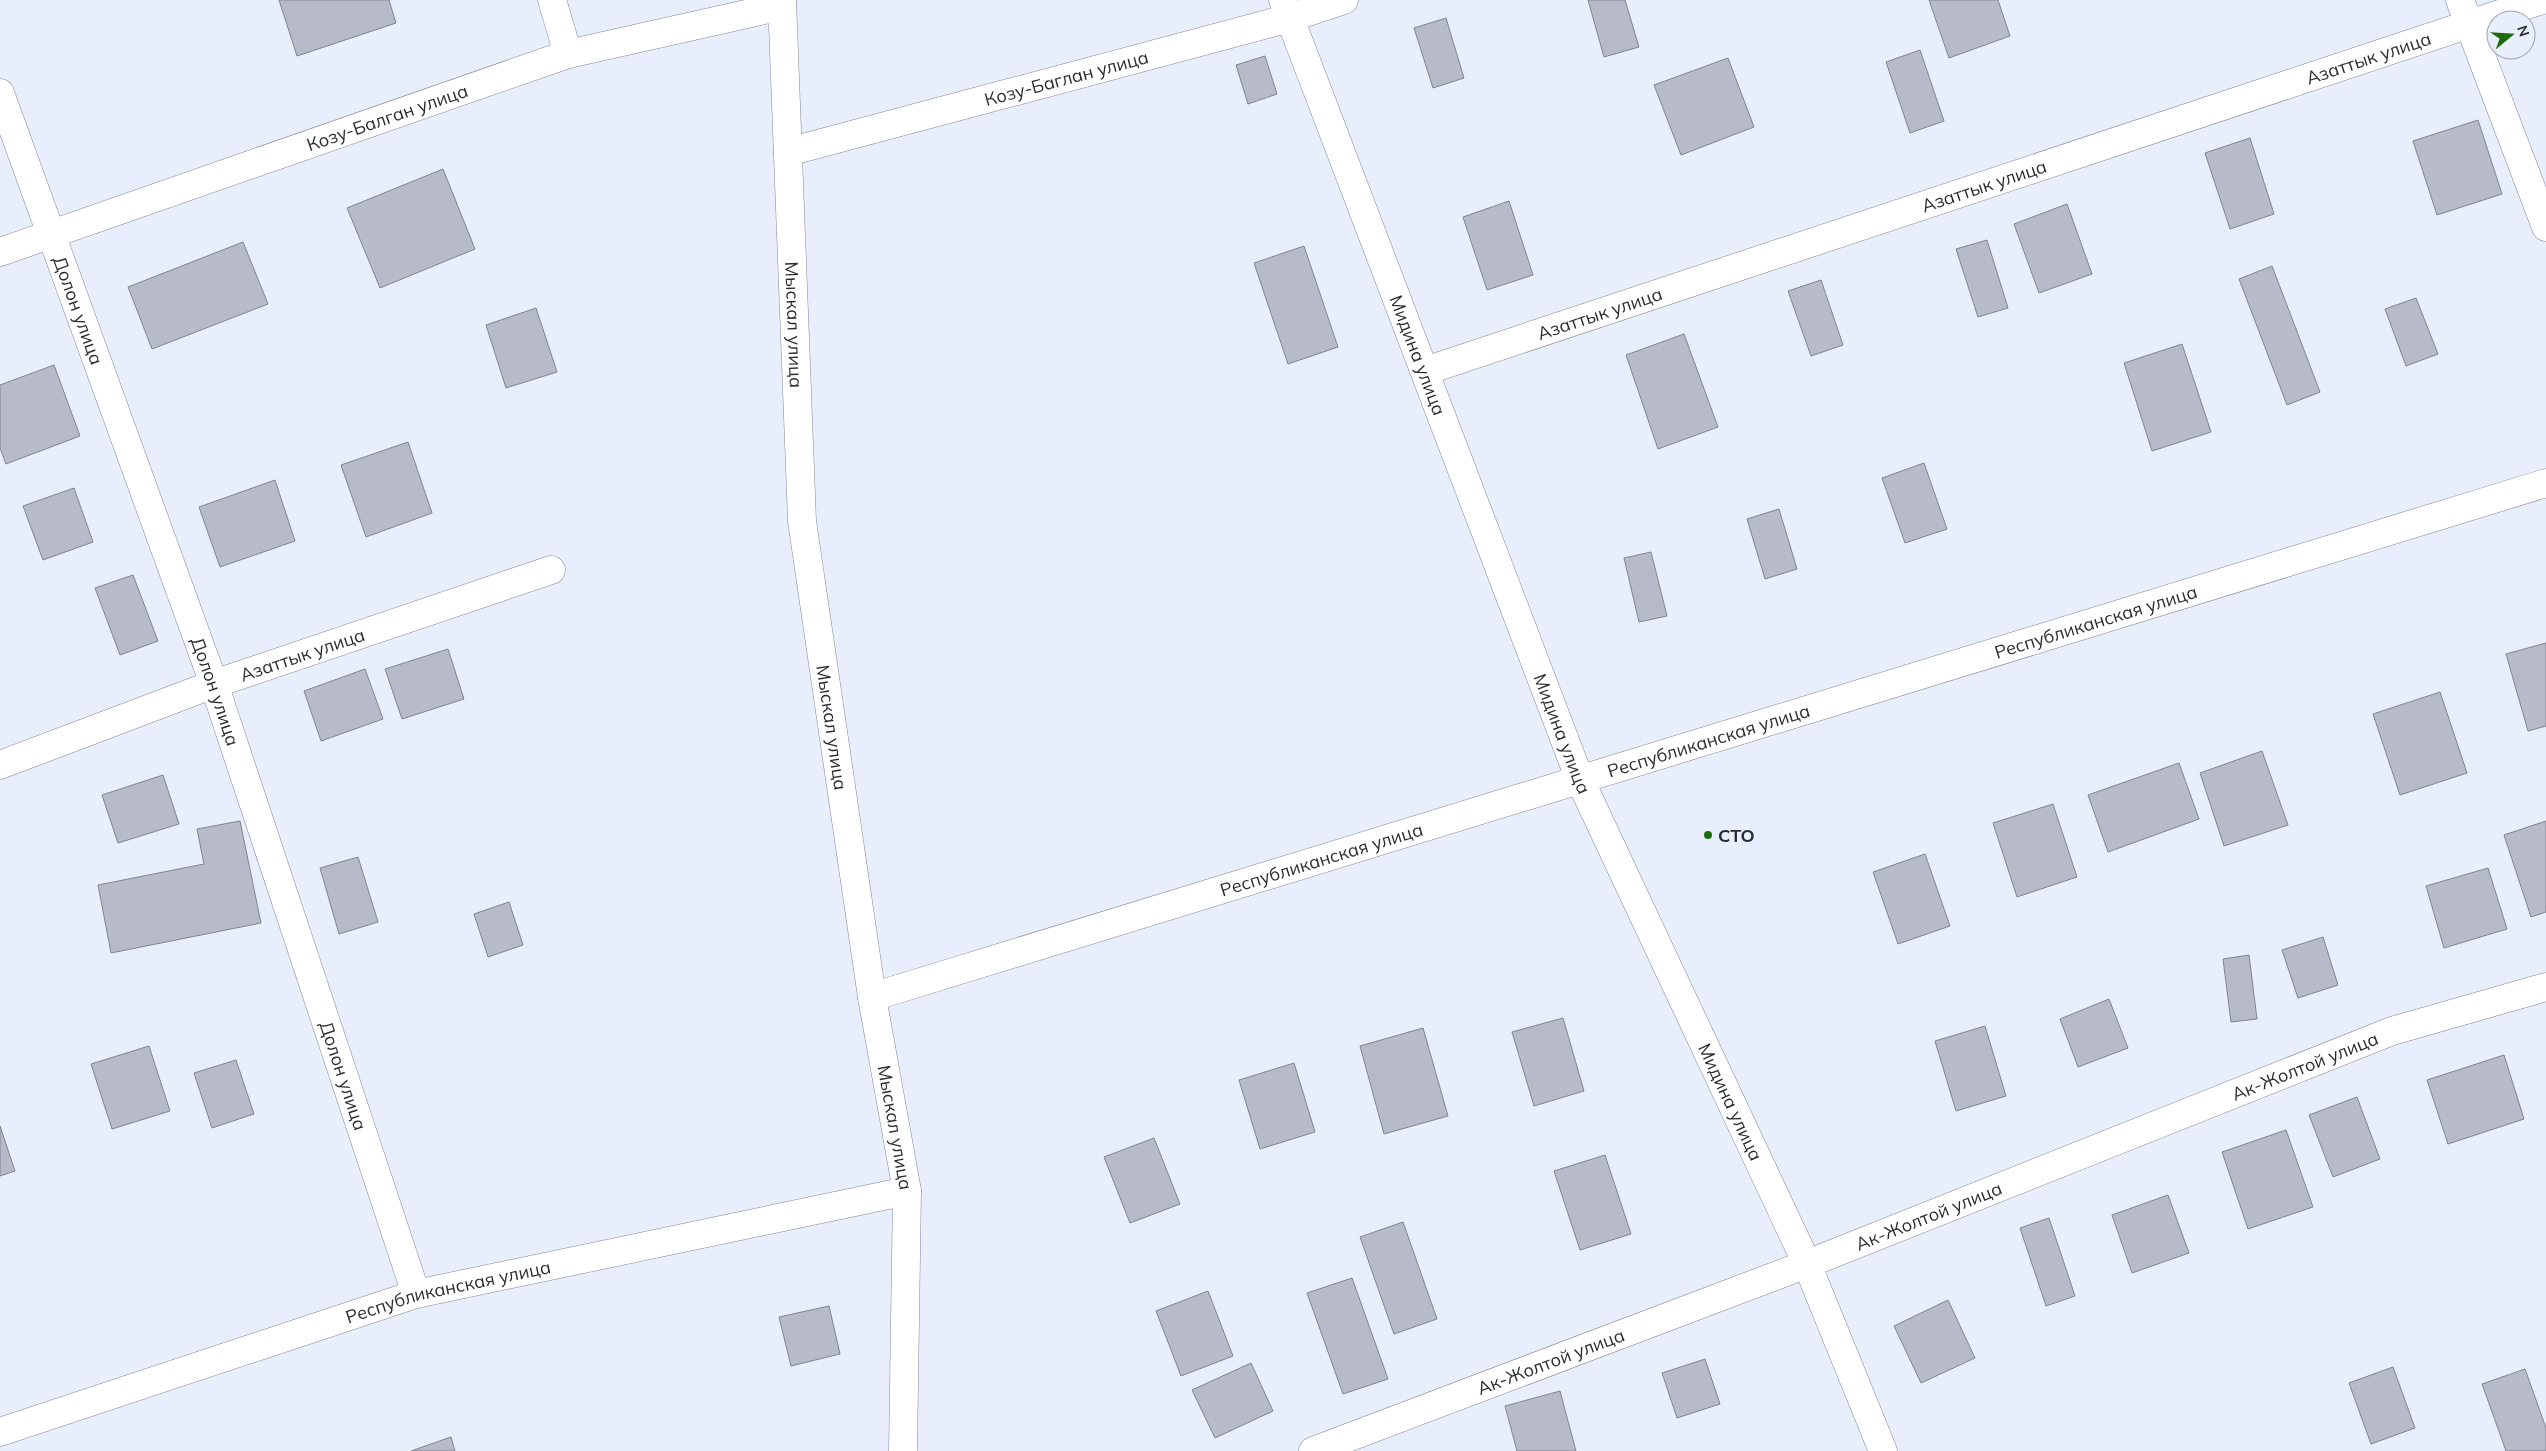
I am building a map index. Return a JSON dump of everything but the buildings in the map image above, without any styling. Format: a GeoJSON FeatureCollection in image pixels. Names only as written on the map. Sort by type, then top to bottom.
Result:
{"type":"FeatureCollection","features":[{"type":"Feature","properties":{"kind":"street"},"geometry":{"type":"LineString","coordinates":[[552,0],[568,54]]}},
{"type":"Feature","properties":{"kind":"street","name":"Козу-Баглан улица"},"geometry":{"type":"LineString","coordinates":[[788,152],[1286,9],[1344,0]]}},
{"type":"Feature","properties":{"kind":"street"},"geometry":{"type":"LineString","coordinates":[[2460,0],[2546,227]]}},
{"type":"Feature","properties":{"kind":"street","name":"Азаттык улица"},"geometry":{"type":"LineString","coordinates":[[1425,371],[2469,26],[2542,0]]}},
{"type":"Feature","properties":{"kind":"street","name":"Козу-Балган улица"},"geometry":{"type":"LineString","coordinates":[[0,252],[568,54],[782,3]]}},
{"type":"Feature","properties":{"kind":"street","name":"Мыскал улица"},"geometry":{"type":"LineString","coordinates":[[782,3],[802,521],[872,997],[907,1191],[903,1451]]}},
{"type":"Feature","properties":{"kind":"street","name":"Мидина улица"},"geometry":{"type":"LineString","coordinates":[[1286,9],[1580,780],[1807,1264],[1884,1451]]}},
{"type":"Feature","properties":{"kind":"street","name":"Долон улица"},"geometry":{"type":"LineString","coordinates":[[0,94],[214,684],[416,1294]]}},
{"type":"Feature","properties":{"kind":"street","name":"Республиканская улица"},"geometry":{"type":"LineString","coordinates":[[872,997],[2546,483]]}},
{"type":"Feature","properties":{"kind":"street","name":"Азаттык улица"},"geometry":{"type":"LineString","coordinates":[[0,764],[214,684],[551,570]]}},
{"type":"Feature","properties":{"kind":"street","name":"Ак-Жолтой улица"},"geometry":{"type":"LineString","coordinates":[[1313,1451],[1807,1264],[2392,1032],[2546,987]]}},
{"type":"Feature","properties":{"kind":"street","name":"Республиканская улица"},"geometry":{"type":"LineString","coordinates":[[0,1432],[416,1294],[907,1191]]}},
{"type":"Feature","properties":{"kind":"place","name":"СТО"},"geometry":{"type":"Point","coordinates":[1708,835]}}]}
